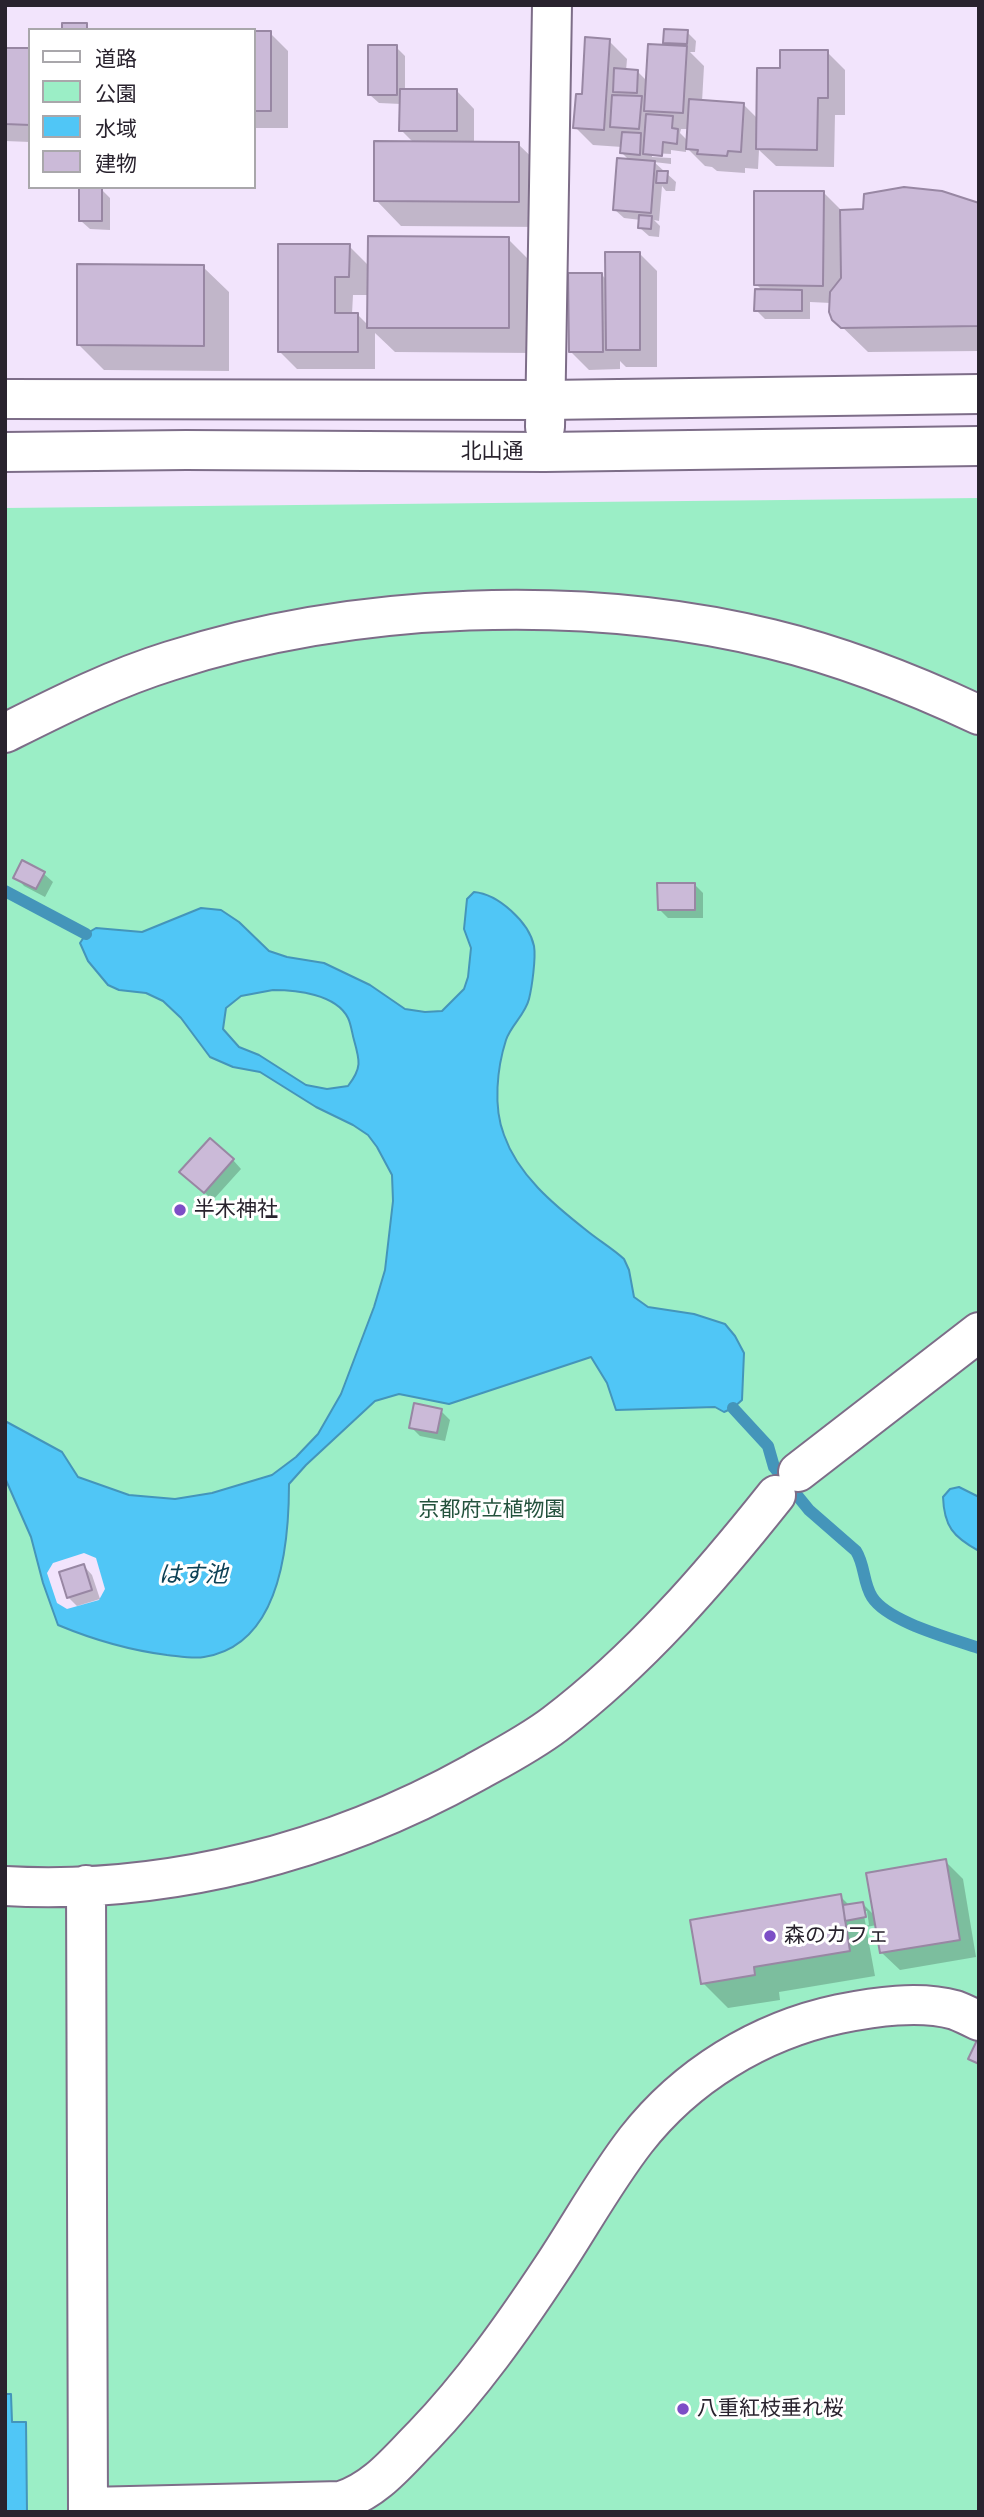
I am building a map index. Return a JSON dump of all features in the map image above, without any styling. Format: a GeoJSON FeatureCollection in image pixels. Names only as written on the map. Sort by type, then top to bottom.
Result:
{"type":"FeatureCollection","features":[{"type":"Feature","properties":{"kind":"street"},"geometry":{"type":"LineString","coordinates":[[545,452],[552,5]]}},
{"type":"Feature","properties":{"kind":"street"},"geometry":{"type":"LineString","coordinates":[[845,394],[845,447]]}},
{"type":"Feature","properties":{"kind":"street"},"geometry":{"type":"LineString","coordinates":[[5,399],[546,400],[979,394]]}},
{"type":"Feature","properties":{"kind":"street"},"geometry":{"type":"LineString","coordinates":[[186,450],[187,398]]}},
{"type":"Feature","properties":{"kind":"street","name":"北山通"},"geometry":{"type":"LineString","coordinates":[[5,452],[545,452],[979,446]]}},
{"type":"Feature","properties":{"kind":"street"},"geometry":{"type":"LineString","coordinates":[[5,733],[86,692],[127,676],[168,661],[253,637],[383,616],[517,611],[670,620],[772,639],[884,676],[979,715]]}},
{"type":"Feature","properties":{"kind":"street"},"geometry":{"type":"LineString","coordinates":[[5,1885],[59,1887],[195,1873],[301,1849],[403,1810],[493,1763],[558,1722],[640,1649],[721,1563],[787,1484],[979,1332]]}},
{"type":"Feature","properties":{"kind":"street"},"geometry":{"type":"LineString","coordinates":[[86,1885],[88,2510],[341,2501],[359,2495],[398,2461],[477,2376],[632,2146],[662,2110],[706,2073],[737,2052],[772,2036],[807,2022],[844,2013],[929,2006],[955,2010],[979,2021]]}},
{"type":"Feature","properties":{"kind":"green space","name":"京都府立植物園"},"geometry":{"type":"Polygon","coordinates":[[[979,498],[979,2512],[5,2512],[5,508],[979,498]]]}},
{"type":"Feature","properties":{"kind":"water","name":"はす池"},"geometry":{"type":"Polygon","coordinates":[[[474,892],[502,904],[526,928],[534,946],[529,999],[506,1040],[500,1063],[498,1112],[510,1150],[527,1176],[549,1199],[624,1259],[634,1297],[648,1307],[694,1314],[725,1324],[744,1353],[742,1400],[724,1412],[715,1407],[616,1410],[607,1383],[591,1357],[449,1404],[399,1394],[375,1401],[289,1484],[287,1535],[275,1588],[265,1613],[250,1633],[230,1649],[200,1658],[167,1655],[111,1644],[58,1625],[31,1537],[5,1478],[5,1421],[62,1452],[78,1477],[129,1495],[175,1499],[212,1493],[272,1475],[296,1457],[318,1434],[341,1394],[385,1270],[393,1201],[392,1175],[368,1135],[260,1072],[233,1067],[210,1057],[181,1018],[163,1001],[146,993],[119,990],[108,985],[88,961],[80,943],[86,934],[96,928],[142,932],[201,908],[221,910],[239,922],[269,951],[324,963],[370,985],[405,1009],[442,1011],[464,989],[468,977],[471,948],[464,929],[467,899],[474,892]],[[282,990],[241,996],[226,1008],[223,1029],[239,1047],[259,1055],[306,1085],[327,1089],[348,1086],[356,1074],[358,1054],[348,1018],[334,1003],[325,999],[282,990]]]}},
{"type":"Feature","properties":{"kind":"water"},"geometry":{"type":"Polygon","coordinates":[[[959,1487],[979,1497],[979,1551],[956,1535],[945,1516],[943,1497],[950,1489],[959,1487]]]}},
{"type":"Feature","properties":{"kind":"water"},"geometry":{"type":"Polygon","coordinates":[[[5,2394],[11,2394],[12,2422],[26,2422],[27,2512],[5,2512],[5,2394]]]}},
{"type":"Feature","properties":{"kind":"pier"},"geometry":{"type":"Polygon","coordinates":[[[84,1553],[96,1558],[105,1589],[99,1600],[67,1609],[57,1603],[47,1573],[53,1563],[84,1553]]]}},
{"type":"Feature","properties":{"kind":"building"},"geometry":{"type":"Polygon","coordinates":[[[62,23],[87,23],[87,28],[62,28],[62,23]]]}},
{"type":"Feature","properties":{"kind":"building"},"geometry":{"type":"Polygon","coordinates":[[[664,29],[688,30],[687,44],[663,43],[664,29]]]}},
{"type":"Feature","properties":{"kind":"building"},"geometry":{"type":"Polygon","coordinates":[[[256,31],[271,31],[271,111],[256,111],[256,31]]]}},
{"type":"Feature","properties":{"kind":"building"},"geometry":{"type":"Polygon","coordinates":[[[585,37],[610,39],[604,130],[573,128],[576,94],[582,94],[585,37]]]}},
{"type":"Feature","properties":{"kind":"building"},"geometry":{"type":"Polygon","coordinates":[[[648,44],[687,46],[683,113],[644,111],[648,44]]]}},
{"type":"Feature","properties":{"kind":"building"},"geometry":{"type":"Polygon","coordinates":[[[368,45],[397,45],[397,95],[368,95],[368,45]]]}},
{"type":"Feature","properties":{"kind":"building"},"geometry":{"type":"Polygon","coordinates":[[[5,48],[28,48],[28,125],[5,124],[5,48]]]}},
{"type":"Feature","properties":{"kind":"building"},"geometry":{"type":"Polygon","coordinates":[[[780,50],[828,50],[828,98],[818,98],[817,150],[756,149],[757,68],[780,68],[780,50]]]}},
{"type":"Feature","properties":{"kind":"building"},"geometry":{"type":"Polygon","coordinates":[[[614,68],[638,70],[637,93],[613,92],[614,68]]]}},
{"type":"Feature","properties":{"kind":"building"},"geometry":{"type":"Polygon","coordinates":[[[400,89],[457,89],[457,131],[399,131],[400,89]]]}},
{"type":"Feature","properties":{"kind":"building"},"geometry":{"type":"Polygon","coordinates":[[[612,95],[642,96],[639,129],[610,127],[612,95]]]}},
{"type":"Feature","properties":{"kind":"building"},"geometry":{"type":"Polygon","coordinates":[[[689,99],[744,103],[741,152],[728,151],[727,156],[697,154],[698,150],[686,149],[689,99]]]}},
{"type":"Feature","properties":{"kind":"building"},"geometry":{"type":"Polygon","coordinates":[[[646,114],[673,116],[672,128],[678,129],[677,144],[663,142],[662,156],[643,154],[646,114]]]}},
{"type":"Feature","properties":{"kind":"building"},"geometry":{"type":"Polygon","coordinates":[[[622,132],[641,133],[640,155],[620,153],[622,132]]]}},
{"type":"Feature","properties":{"kind":"building"},"geometry":{"type":"Polygon","coordinates":[[[374,141],[519,142],[519,202],[374,201],[374,141]]]}},
{"type":"Feature","properties":{"kind":"building"},"geometry":{"type":"Polygon","coordinates":[[[617,158],[655,161],[651,213],[613,210],[617,158]]]}},
{"type":"Feature","properties":{"kind":"building"},"geometry":{"type":"Polygon","coordinates":[[[657,171],[668,171],[667,183],[656,183],[657,171]]]}},
{"type":"Feature","properties":{"kind":"building"},"geometry":{"type":"Polygon","coordinates":[[[904,187],[942,191],[979,203],[979,326],[841,328],[832,320],[829,312],[830,292],[841,278],[840,210],[863,209],[864,194],[904,187]]]}},
{"type":"Feature","properties":{"kind":"building"},"geometry":{"type":"Polygon","coordinates":[[[79,189],[102,189],[102,221],[79,221],[79,189]]]}},
{"type":"Feature","properties":{"kind":"building"},"geometry":{"type":"Polygon","coordinates":[[[754,191],[824,191],[823,286],[754,285],[754,191]]]}},
{"type":"Feature","properties":{"kind":"building"},"geometry":{"type":"Polygon","coordinates":[[[639,215],[652,216],[651,229],[638,228],[639,215]]]}},
{"type":"Feature","properties":{"kind":"building"},"geometry":{"type":"Polygon","coordinates":[[[368,236],[509,237],[509,328],[367,328],[368,236]]]}},
{"type":"Feature","properties":{"kind":"building"},"geometry":{"type":"Polygon","coordinates":[[[278,244],[350,244],[349,277],[335,277],[335,313],[358,313],[358,352],[278,352],[278,244]]]}},
{"type":"Feature","properties":{"kind":"building"},"geometry":{"type":"Polygon","coordinates":[[[605,252],[640,252],[640,350],[606,350],[605,252]]]}},
{"type":"Feature","properties":{"kind":"building"},"geometry":{"type":"Polygon","coordinates":[[[77,264],[204,265],[204,346],[77,345],[77,264]]]}},
{"type":"Feature","properties":{"kind":"building"},"geometry":{"type":"Polygon","coordinates":[[[568,273],[602,273],[603,352],[569,352],[568,273]]]}},
{"type":"Feature","properties":{"kind":"building"},"geometry":{"type":"Polygon","coordinates":[[[755,289],[802,290],[802,311],[754,311],[755,289]]]}},
{"type":"Feature","properties":{"kind":"building"},"geometry":{"type":"Polygon","coordinates":[[[22,860],[45,872],[36,889],[13,878],[22,860]]]}},
{"type":"Feature","properties":{"kind":"building"},"geometry":{"type":"Polygon","coordinates":[[[657,883],[695,883],[695,910],[658,910],[657,883]]]}},
{"type":"Feature","properties":{"kind":"building"},"geometry":{"type":"Polygon","coordinates":[[[210,1138],[234,1159],[204,1193],[179,1172],[210,1138]]]}},
{"type":"Feature","properties":{"kind":"building"},"geometry":{"type":"Polygon","coordinates":[[[414,1403],[442,1409],[437,1433],[409,1428],[414,1403]]]}},
{"type":"Feature","properties":{"kind":"building"},"geometry":{"type":"Polygon","coordinates":[[[84,1564],[92,1590],[67,1598],[59,1572],[84,1564]]]}},
{"type":"Feature","properties":{"kind":"building"},"geometry":{"type":"Polygon","coordinates":[[[946,1859],[960,1940],[880,1953],[866,1873],[946,1859]]]}},
{"type":"Feature","properties":{"kind":"building","name":"森のカフェ"},"geometry":{"type":"Polygon","coordinates":[[[841,1894],[850,1951],[754,1967],[755,1975],[701,1984],[690,1920],[841,1894]]]}},
{"type":"Feature","properties":{"kind":"building"},"geometry":{"type":"Polygon","coordinates":[[[863,1902],[866,1917],[845,1921],[843,1905],[863,1902]]]}},
{"type":"Feature","properties":{"kind":"building"},"geometry":{"type":"Polygon","coordinates":[[[979,2036],[979,2064],[968,2059],[979,2036]]]}},
{"type":"Feature","properties":{"kind":"waterway"},"geometry":{"type":"LineString","coordinates":[[5,891],[86,934]]}},
{"type":"Feature","properties":{"kind":"waterway"},"geometry":{"type":"LineString","coordinates":[[733,1408],[768,1446],[774,1467],[809,1510],[856,1551],[869,1592],[880,1606],[921,1628],[979,1648]]}},
{"type":"Feature","properties":{"kind":"place","name":"半木神社"},"geometry":{"type":"Point","coordinates":[180,1210]}},
{"type":"Feature","properties":{"kind":"place","name":"森のカフェ"},"geometry":{"type":"Point","coordinates":[770,1936]}},
{"type":"Feature","properties":{"kind":"place","name":"八重紅枝垂れ桜"},"geometry":{"type":"Point","coordinates":[683,2409]}}]}
